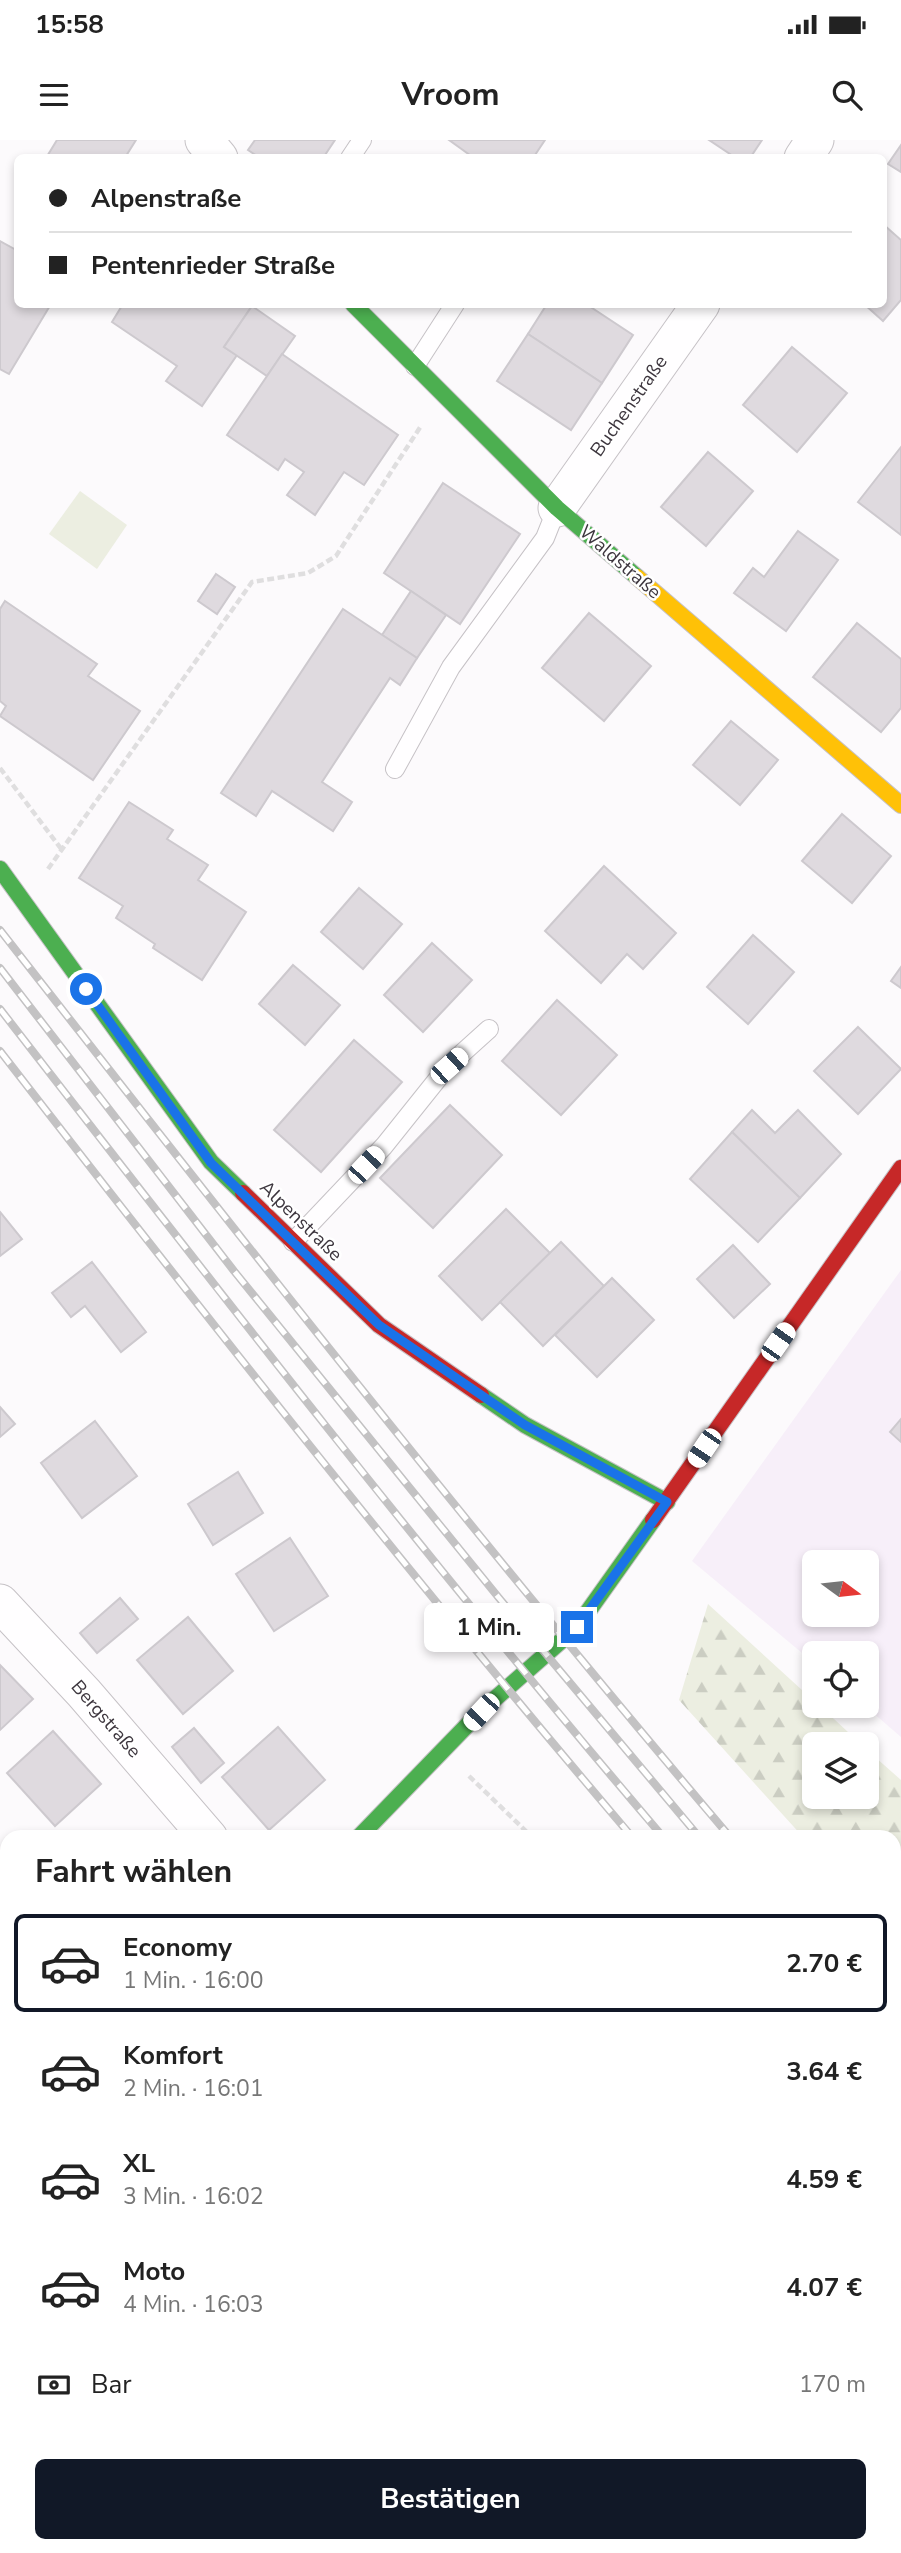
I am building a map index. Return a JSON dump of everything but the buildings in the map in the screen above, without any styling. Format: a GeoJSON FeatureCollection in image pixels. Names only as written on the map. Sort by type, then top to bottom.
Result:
{"type":"FeatureCollection","features":[{"type":"Feature","properties":{"kind":"street"},"geometry":{"type":"LineString","coordinates":[[204,140],[216,154]]}},
{"type":"Feature","properties":{"kind":"street","name":"Waldstraße"},"geometry":{"type":"LineString","coordinates":[[357,308],[557,508],[901,805]]}},
{"type":"Feature","properties":{"kind":"street","name":"Buchenstraße"},"geometry":{"type":"LineString","coordinates":[[557,508],[698,308]]}},
{"type":"Feature","properties":{"kind":"street","name":"Alpenstraße"},"geometry":{"type":"LineString","coordinates":[[0,869],[211,1163],[379,1325],[525,1425],[667,1502]]}},
{"type":"Feature","properties":{"kind":"street"},"geometry":{"type":"LineString","coordinates":[[366,1830],[481,1712],[577,1627],[901,1168]]}},
{"type":"Feature","properties":{"kind":"street","name":"Bergstraße"},"geometry":{"type":"LineString","coordinates":[[0,1603],[84,1693],[202,1830]]}},
{"type":"Feature","properties":{"kind":"lane"},"geometry":{"type":"LineString","coordinates":[[415,366],[452,308]]}},
{"type":"Feature","properties":{"kind":"lane"},"geometry":{"type":"LineString","coordinates":[[395,769],[451,667],[545,538],[557,508]]}},
{"type":"Feature","properties":{"kind":"lane"},"geometry":{"type":"LineString","coordinates":[[293,1242],[384,1146],[449,1066],[489,1029]]}},
{"type":"Feature","properties":{"kind":"path"},"geometry":{"type":"LineString","coordinates":[[24,903],[252,582],[308,573],[337,556],[442,394]]}},
{"type":"Feature","properties":{"kind":"path"},"geometry":{"type":"LineString","coordinates":[[0,768],[62,850]]}},
{"type":"Feature","properties":{"kind":"path"},"geometry":{"type":"LineString","coordinates":[[446,1749],[463,1771],[525,1830]]}},
{"type":"Feature","properties":{"kind":"shaded area"},"geometry":{"type":"Polygon","coordinates":[[[901,1270],[901,1737],[879,1718],[879,1641],[802,1641],[802,1653],[692,1561],[901,1270]]]}},
{"type":"Feature","properties":{"kind":"green space"},"geometry":{"type":"Polygon","coordinates":[[[80,491],[127,525],[97,569],[49,534],[80,491]]]}},
{"type":"Feature","properties":{"kind":"green space"},"geometry":{"type":"Polygon","coordinates":[[[708,1604],[802,1690],[802,1718],[833,1718],[848,1732],[802,1732],[802,1809],[879,1809],[879,1761],[901,1780],[901,1830],[797,1830],[679,1700],[708,1604]]]}},
{"type":"Feature","properties":{"kind":"railway"},"geometry":{"type":"LineString","coordinates":[[0,930],[452,1501],[724,1830]]}},
{"type":"Feature","properties":{"kind":"railway"},"geometry":{"type":"LineString","coordinates":[[0,968],[234,1271],[499,1598],[693,1830]]}},
{"type":"Feature","properties":{"kind":"railway"},"geometry":{"type":"LineString","coordinates":[[0,1009],[410,1531],[657,1830]]}},
{"type":"Feature","properties":{"kind":"railway"},"geometry":{"type":"LineString","coordinates":[[0,1051],[312,1448],[626,1830]]}},
{"type":"Feature","properties":{"kind":"traffic: fast"},"geometry":{"type":"LineString","coordinates":[[357,308],[557,508],[637,577]]}},
{"type":"Feature","properties":{"kind":"traffic: fast"},"geometry":{"type":"LineString","coordinates":[[0,869],[211,1162],[243,1193]]}},
{"type":"Feature","properties":{"kind":"traffic: fast"},"geometry":{"type":"LineString","coordinates":[[481,1395],[525,1425],[667,1502]]}},
{"type":"Feature","properties":{"kind":"traffic: fast"},"geometry":{"type":"LineString","coordinates":[[366,1830],[481,1711],[577,1627],[653,1520]]}},
{"type":"Feature","properties":{"kind":"traffic: slow"},"geometry":{"type":"LineString","coordinates":[[637,577],[901,805]]}},
{"type":"Feature","properties":{"kind":"traffic: jam"},"geometry":{"type":"LineString","coordinates":[[653,1520],[901,1168]]}},
{"type":"Feature","properties":{"kind":"traffic: jam"},"geometry":{"type":"LineString","coordinates":[[243,1193],[379,1325],[481,1395]]}},
{"type":"Feature","properties":{"kind":"route"},"geometry":{"type":"LineString","coordinates":[[86,989],[211,1163],[379,1325],[525,1425],[667,1502],[577,1627]]}}]}
